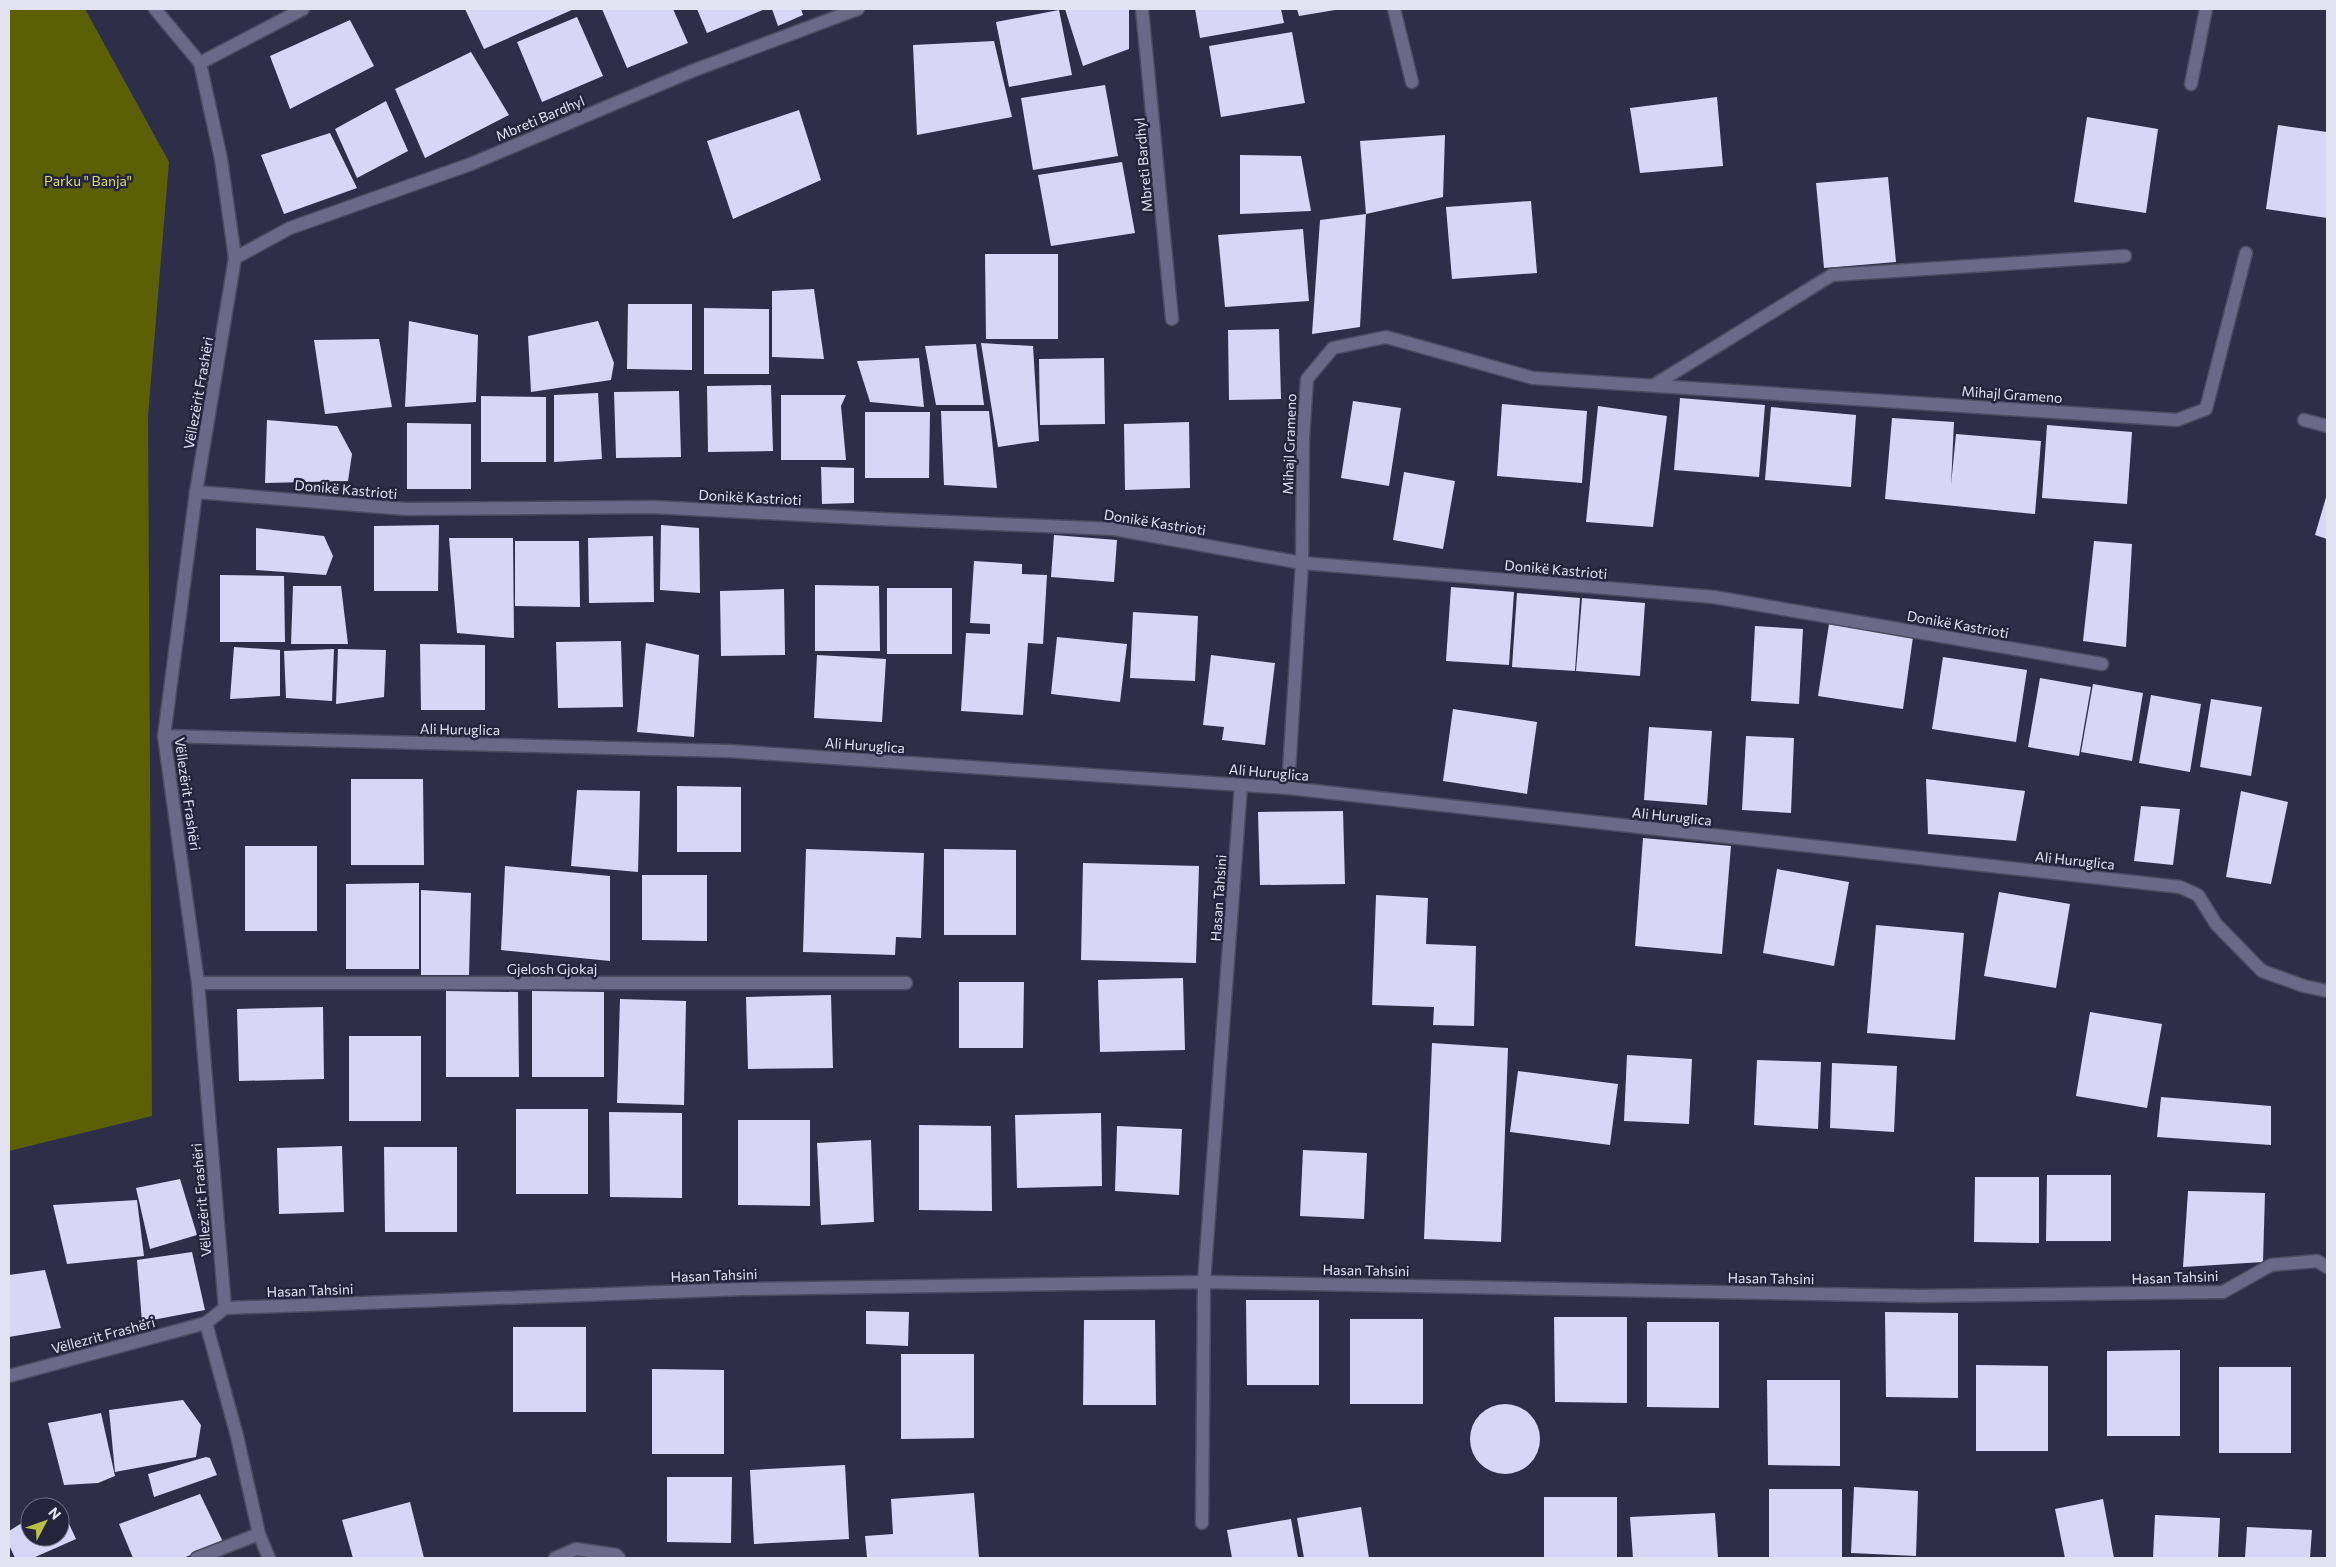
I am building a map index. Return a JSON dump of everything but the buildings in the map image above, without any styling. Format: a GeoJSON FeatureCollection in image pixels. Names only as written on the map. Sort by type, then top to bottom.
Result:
{"type":"FeatureCollection","features":[{"type":"Feature","properties":{"kind":"street","name":"Vëllezërit Frashëri"},"geometry":{"type":"LineString","coordinates":[[155,9],[200,62],[220,159],[235,258],[196,492],[164,736],[198,983],[225,1308]]}},
{"type":"Feature","properties":{"kind":"street"},"geometry":{"type":"LineString","coordinates":[[200,62],[303,9]]}},
{"type":"Feature","properties":{"kind":"street","name":"Mbreti Bardhyl"},"geometry":{"type":"LineString","coordinates":[[235,258],[290,228],[471,164],[692,71],[858,9]]}},
{"type":"Feature","properties":{"kind":"street","name":"Mbreti Bardhyl"},"geometry":{"type":"LineString","coordinates":[[1142,9],[1172,319]]}},
{"type":"Feature","properties":{"kind":"street"},"geometry":{"type":"LineString","coordinates":[[1394,9],[1412,82]]}},
{"type":"Feature","properties":{"kind":"street"},"geometry":{"type":"LineString","coordinates":[[2191,84],[2206,9]]}},
{"type":"Feature","properties":{"kind":"street","name":"Mihajl Grameno"},"geometry":{"type":"LineString","coordinates":[[1288,788],[1302,563],[1303,437],[1307,379],[1333,348],[1386,337],[1533,378],[2177,420],[2206,409],[2246,253]]}},
{"type":"Feature","properties":{"kind":"street"},"geometry":{"type":"LineString","coordinates":[[1654,385],[1832,275],[2125,256]]}},
{"type":"Feature","properties":{"kind":"street"},"geometry":{"type":"LineString","coordinates":[[2304,420],[2327,426]]}},
{"type":"Feature","properties":{"kind":"street","name":"Donikë Kastrioti"},"geometry":{"type":"LineString","coordinates":[[196,492],[406,509],[653,507],[1114,529],[1302,563],[1714,597],[2102,664]]}},
{"type":"Feature","properties":{"kind":"street","name":"Ali Huruglica"},"geometry":{"type":"LineString","coordinates":[[164,736],[728,750],[1288,788],[2180,887],[2198,895],[2216,924],[2262,971],[2304,986],[2327,991]]}},
{"type":"Feature","properties":{"kind":"street","name":"Hasan Tahsini"},"geometry":{"type":"LineString","coordinates":[[1202,1523],[1204,1282],[1241,785]]}},
{"type":"Feature","properties":{"kind":"street","name":"Gjelosh Gjokaj"},"geometry":{"type":"LineString","coordinates":[[198,983],[906,983]]}},
{"type":"Feature","properties":{"kind":"street","name":"Hasan Tahsini"},"geometry":{"type":"LineString","coordinates":[[225,1308],[745,1289],[1204,1282],[1909,1296],[2223,1292],[2271,1265],[2317,1261],[2327,1267]]}},
{"type":"Feature","properties":{"kind":"street"},"geometry":{"type":"LineString","coordinates":[[225,1308],[206,1323],[237,1436],[259,1534],[270,1558]]}},
{"type":"Feature","properties":{"kind":"street","name":"Vëllezrit Frashëri"},"geometry":{"type":"LineString","coordinates":[[9,1376],[206,1323]]}},
{"type":"Feature","properties":{"kind":"street"},"geometry":{"type":"LineString","coordinates":[[197,1558],[259,1534]]}},
{"type":"Feature","properties":{"kind":"street"},"geometry":{"type":"LineString","coordinates":[[555,1558],[576,1549],[616,1555],[619,1558]]}},
{"type":"Feature","properties":{"kind":"green space","name":"Parku \" Banja\""},"geometry":{"type":"Polygon","coordinates":[[[9,9],[85,9],[169,162],[148,416],[152,1116],[9,1151],[9,9]]]}}]}
